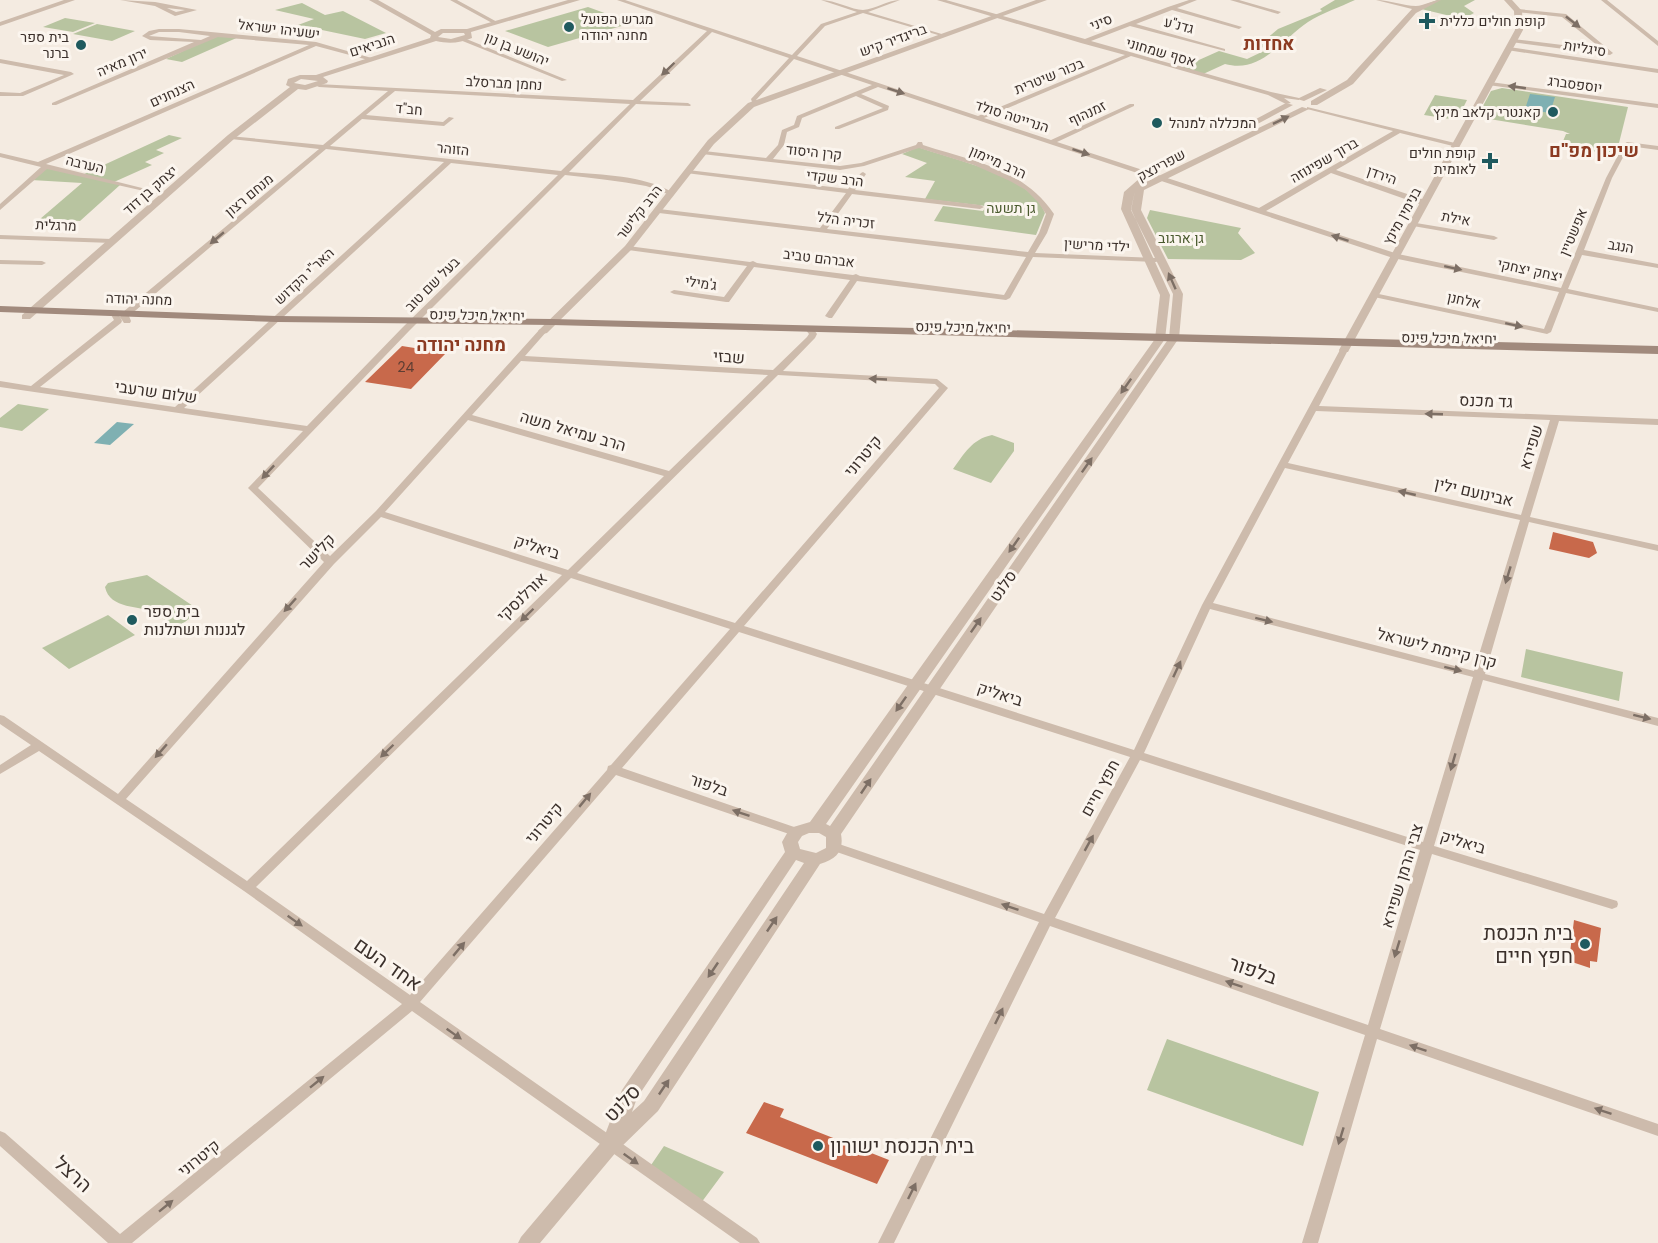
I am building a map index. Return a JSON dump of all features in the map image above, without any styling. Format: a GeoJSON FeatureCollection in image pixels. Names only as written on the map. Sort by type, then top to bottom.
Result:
{"type":"FeatureCollection","features":[{"type":"Feature","properties":{"kind":"main road","name":"מחנה יהודה"},"geometry":{"type":"LineString","coordinates":[[0,309],[30,313],[273,323]]}},
{"type":"Feature","properties":{"kind":"main road","name":"מחנה יהודה"},"geometry":{"type":"LineString","coordinates":[[0,316],[30,313]]}},
{"type":"Feature","properties":{"kind":"main road","name":"יחיאל מיכל פינס"},"geometry":{"type":"LineString","coordinates":[[410,325],[552,322],[810,334]]}},
{"type":"Feature","properties":{"kind":"main road","name":"יחיאל מיכל פינס"},"geometry":{"type":"LineString","coordinates":[[273,323],[410,325],[543,331],[1166,340],[1350,340],[1658,350]]}},
{"type":"Feature","properties":{"kind":"main road","name":"יחיאל מיכל פינס"},"geometry":{"type":"LineString","coordinates":[[1166,340],[1350,340],[1658,358]]}},
{"type":"Feature","properties":{"kind":"street"},"geometry":{"type":"LineString","coordinates":[[0,25],[71,0]]}},
{"type":"Feature","properties":{"kind":"street"},"geometry":{"type":"LineString","coordinates":[[123,0],[155,4],[194,10],[176,14],[155,4]]}},
{"type":"Feature","properties":{"kind":"street"},"geometry":{"type":"LineString","coordinates":[[374,0],[434,36],[462,39],[469,36],[467,31]]}},
{"type":"Feature","properties":{"kind":"street"},"geometry":{"type":"LineString","coordinates":[[454,0],[496,23]]}},
{"type":"Feature","properties":{"kind":"street"},"geometry":{"type":"LineString","coordinates":[[434,36],[451,29],[467,31],[576,0]]}},
{"type":"Feature","properties":{"kind":"street","name":"הנרייטה סולד"},"geometry":{"type":"LineString","coordinates":[[620,0],[1396,256]]}},
{"type":"Feature","properties":{"kind":"street"},"geometry":{"type":"LineString","coordinates":[[824,0],[943,36]]}},
{"type":"Feature","properties":{"kind":"street"},"geometry":{"type":"LineString","coordinates":[[753,104],[753,100],[765,86],[823,25],[897,0]]}},
{"type":"Feature","properties":{"kind":"street","name":"אסף שמחוני"},"geometry":{"type":"LineString","coordinates":[[940,0],[1304,105],[1456,145]]}},
{"type":"Feature","properties":{"kind":"street","name":"בריגדיר קיש"},"geometry":{"type":"LineString","coordinates":[[753,104],[1043,0]]}},
{"type":"Feature","properties":{"kind":"street"},"geometry":{"type":"LineString","coordinates":[[1169,0],[1183,4]]}},
{"type":"Feature","properties":{"kind":"street","name":"סיני"},"geometry":{"type":"LineString","coordinates":[[1083,42],[1194,0]]}},
{"type":"Feature","properties":{"kind":"street"},"geometry":{"type":"LineString","coordinates":[[1233,0],[1278,12]]}},
{"type":"Feature","properties":{"kind":"street"},"geometry":{"type":"LineString","coordinates":[[1380,0],[1412,7]]}},
{"type":"Feature","properties":{"kind":"street"},"geometry":{"type":"LineString","coordinates":[[1390,0],[1412,7]]}},
{"type":"Feature","properties":{"kind":"street","name":"שפרינצק"},"geometry":{"type":"LineString","coordinates":[[1166,340],[1178,294],[1136,210],[1140,189],[1156,177],[1304,105],[1343,79],[1412,7],[1423,0]]}},
{"type":"Feature","properties":{"kind":"street","name":"שפרינצק"},"geometry":{"type":"LineString","coordinates":[[1166,340],[1165,295],[1126,209],[1129,192],[1304,105],[1336,93],[1350,82],[1412,7],[1437,0]]}},
{"type":"Feature","properties":{"kind":"street"},"geometry":{"type":"LineString","coordinates":[[1604,0],[1658,44]]}},
{"type":"Feature","properties":{"kind":"street"},"geometry":{"type":"LineString","coordinates":[[1507,1],[1518,10],[1564,15],[1610,52],[1511,45]]}},
{"type":"Feature","properties":{"kind":"street"},"geometry":{"type":"LineString","coordinates":[[1169,8],[1239,27]]}},
{"type":"Feature","properties":{"kind":"street","name":"בנימין מינץ"},"geometry":{"type":"LineString","coordinates":[[1350,340],[1519,30],[1518,10]]}},
{"type":"Feature","properties":{"kind":"street","name":"גדנ\"ע"},"geometry":{"type":"LineString","coordinates":[[1129,24],[1223,50]]}},
{"type":"Feature","properties":{"kind":"street","name":"ישעיהו ישראל"},"geometry":{"type":"LineString","coordinates":[[199,41],[145,36],[158,30],[316,44],[372,59]]}},
{"type":"Feature","properties":{"kind":"street","name":"בעל שם טוב"},"geometry":{"type":"LineString","coordinates":[[330,562],[253,488],[410,325],[562,173],[711,30]]}},
{"type":"Feature","properties":{"kind":"street","name":"ירון מאיה"},"geometry":{"type":"LineString","coordinates":[[54,104],[199,41],[218,35]]}},
{"type":"Feature","properties":{"kind":"street","name":"הנביאים"},"geometry":{"type":"LineString","coordinates":[[295,87],[290,83],[294,79],[318,81],[434,36]]}},
{"type":"Feature","properties":{"kind":"street","name":"יהושע בן נון"},"geometry":{"type":"LineString","coordinates":[[462,39],[564,80]]}},
{"type":"Feature","properties":{"kind":"street","name":"הצנחנים"},"geometry":{"type":"LineString","coordinates":[[0,208],[42,165],[316,44]]}},
{"type":"Feature","properties":{"kind":"street","name":"סיגליות"},"geometry":{"type":"LineString","coordinates":[[1511,45],[1658,71]]}},
{"type":"Feature","properties":{"kind":"street","name":"בכור שיטרית"},"geometry":{"type":"LineString","coordinates":[[978,118],[1129,55]]}},
{"type":"Feature","properties":{"kind":"street"},"geometry":{"type":"LineString","coordinates":[[0,61],[71,74],[21,96],[0,94]]}},
{"type":"Feature","properties":{"kind":"street","name":"נחמן מברסלב"},"geometry":{"type":"LineString","coordinates":[[318,81],[394,89],[688,105]]}},
{"type":"Feature","properties":{"kind":"street","name":"יוספסברג"},"geometry":{"type":"LineString","coordinates":[[1490,84],[1658,106]]}},
{"type":"Feature","properties":{"kind":"street"},"geometry":{"type":"LineString","coordinates":[[769,159],[781,145],[784,131],[797,126],[799,117],[878,85]]}},
{"type":"Feature","properties":{"kind":"street","name":"יצחק בן דוד"},"geometry":{"type":"LineString","coordinates":[[30,313],[231,137],[295,87]]}},
{"type":"Feature","properties":{"kind":"street","name":"מנחם רצון"},"geometry":{"type":"LineString","coordinates":[[33,389],[394,89]]}},
{"type":"Feature","properties":{"kind":"street"},"geometry":{"type":"LineString","coordinates":[[837,128],[887,107],[856,94]]}},
{"type":"Feature","properties":{"kind":"street","name":"הרב קלישר"},"geometry":{"type":"LineString","coordinates":[[543,331],[628,248],[704,153],[753,104]]}},
{"type":"Feature","properties":{"kind":"street","name":"זמנהוף"},"geometry":{"type":"LineString","coordinates":[[1052,142],[1132,105]]}},
{"type":"Feature","properties":{"kind":"street","name":"חב\"ד"},"geometry":{"type":"LineString","coordinates":[[362,117],[444,124],[451,118]]}},
{"type":"Feature","properties":{"kind":"street","name":"ברוך שפינוזה"},"geometry":{"type":"LineString","coordinates":[[1260,211],[1400,130]]}},
{"type":"Feature","properties":{"kind":"street","name":"הזוהר"},"geometry":{"type":"LineString","coordinates":[[231,137],[645,183],[670,194]]}},
{"type":"Feature","properties":{"kind":"street","name":"קרן היסוד"},"geometry":{"type":"LineString","coordinates":[[704,153],[840,168],[885,159],[920,144]]}},
{"type":"Feature","properties":{"kind":"street","name":"הרב מיימון"},"geometry":{"type":"LineString","coordinates":[[920,144],[997,173],[1026,187],[1046,206],[1050,214],[1031,255]]}},
{"type":"Feature","properties":{"kind":"street","name":"אפשטיין"},"geometry":{"type":"LineString","coordinates":[[1547,332],[1609,178],[1627,144],[1658,148]]}},
{"type":"Feature","properties":{"kind":"street","name":"הערבה"},"geometry":{"type":"LineString","coordinates":[[0,155],[164,195]]}},
{"type":"Feature","properties":{"kind":"street","name":"האר\"י הקדוש"},"geometry":{"type":"LineString","coordinates":[[177,410],[449,161]]}},
{"type":"Feature","properties":{"kind":"street","name":"הירדן"},"geometry":{"type":"LineString","coordinates":[[1330,170],[1425,203]]}},
{"type":"Feature","properties":{"kind":"street","name":"הרב שקדי"},"geometry":{"type":"LineString","coordinates":[[688,172],[980,207]]}},
{"type":"Feature","properties":{"kind":"street"},"geometry":{"type":"LineString","coordinates":[[822,230],[862,174]]}},
{"type":"Feature","properties":{"kind":"street","name":"זכריה הלל"},"geometry":{"type":"LineString","coordinates":[[658,211],[1031,255]]}},
{"type":"Feature","properties":{"kind":"street","name":"אילת"},"geometry":{"type":"LineString","coordinates":[[1413,224],[1494,238]]}},
{"type":"Feature","properties":{"kind":"street","name":"מרגלית"},"geometry":{"type":"LineString","coordinates":[[0,237],[112,241]]}},
{"type":"Feature","properties":{"kind":"street","name":"אברהם טביב"},"geometry":{"type":"LineString","coordinates":[[628,248],[856,276],[1006,298],[1031,255]]}},
{"type":"Feature","properties":{"kind":"street","name":"הנגב"},"geometry":{"type":"LineString","coordinates":[[1580,252],[1658,266]]}},
{"type":"Feature","properties":{"kind":"street","name":"ילדי מרישין"},"geometry":{"type":"LineString","coordinates":[[1031,255],[1162,260]]}},
{"type":"Feature","properties":{"kind":"street","name":"יצחק יצחקי"},"geometry":{"type":"LineString","coordinates":[[1396,256],[1658,310]]}},
{"type":"Feature","properties":{"kind":"street"},"geometry":{"type":"LineString","coordinates":[[0,262],[42,263]]}},
{"type":"Feature","properties":{"kind":"street","name":"ג'מילי"},"geometry":{"type":"LineString","coordinates":[[674,292],[726,300],[753,263]]}},
{"type":"Feature","properties":{"kind":"street"},"geometry":{"type":"LineString","coordinates":[[829,316],[856,276]]}},
{"type":"Feature","properties":{"kind":"street","name":"אלחנן"},"geometry":{"type":"LineString","coordinates":[[1374,295],[1547,332]]}},
{"type":"Feature","properties":{"kind":"street","name":"קלישר"},"geometry":{"type":"LineString","coordinates":[[120,799],[330,562],[468,417],[543,331]]}},
{"type":"Feature","properties":{"kind":"street","name":"אורלנסקי"},"geometry":{"type":"LineString","coordinates":[[248,888],[774,374],[810,334]]}},
{"type":"Feature","properties":{"kind":"street","name":"סלנט"},"geometry":{"type":"LineString","coordinates":[[815,827],[915,685],[1166,340]]}},
{"type":"Feature","properties":{"kind":"street","name":"סלנט"},"geometry":{"type":"LineString","coordinates":[[834,841],[1166,340]]}},
{"type":"Feature","properties":{"kind":"street","name":"חפץ חיים"},"geometry":{"type":"LineString","coordinates":[[886,1243],[1047,920],[1137,755],[1208,605],[1350,340]]}},
{"type":"Feature","properties":{"kind":"street","name":"שבזי"},"geometry":{"type":"LineString","coordinates":[[519,358],[937,382]]}},
{"type":"Feature","properties":{"kind":"street","name":"קיטרוני"},"geometry":{"type":"LineString","coordinates":[[120,1243],[411,1004],[612,769],[739,628],[942,392],[944,388],[937,382]]}},
{"type":"Feature","properties":{"kind":"street","name":"שלום שרעבי"},"geometry":{"type":"LineString","coordinates":[[0,384],[308,429]]}},
{"type":"Feature","properties":{"kind":"street","name":"גד מכנס"},"geometry":{"type":"LineString","coordinates":[[1313,408],[1658,422]]}},
{"type":"Feature","properties":{"kind":"street","name":"הרב עמיאל משה"},"geometry":{"type":"LineString","coordinates":[[468,417],[671,475]]}},
{"type":"Feature","properties":{"kind":"street","name":"שפירא"},"geometry":{"type":"LineString","coordinates":[[1525,519],[1555,418]]}},
{"type":"Feature","properties":{"kind":"street","name":"אבינועם ילין"},"geometry":{"type":"LineString","coordinates":[[1283,465],[1658,548]]}},
{"type":"Feature","properties":{"kind":"street","name":"ביאליק"},"geometry":{"type":"LineString","coordinates":[[378,513],[1427,848],[1612,904]]}},
{"type":"Feature","properties":{"kind":"street","name":"צבי הרמן שפירא"},"geometry":{"type":"LineString","coordinates":[[1310,1243],[1525,519]]}},
{"type":"Feature","properties":{"kind":"street","name":"קרן קיימת לישראל"},"geometry":{"type":"LineString","coordinates":[[1208,605],[1658,722]]}},
{"type":"Feature","properties":{"kind":"street","name":"אחד העם"},"geometry":{"type":"LineString","coordinates":[[0,719],[248,888],[752,1243]]}},
{"type":"Feature","properties":{"kind":"street"},"geometry":{"type":"LineString","coordinates":[[0,770],[38,746]]}},
{"type":"Feature","properties":{"kind":"street","name":"בלפור"},"geometry":{"type":"LineString","coordinates":[[612,769],[796,832]]}},
{"type":"Feature","properties":{"kind":"street"},"geometry":{"type":"LineString","coordinates":[[815,827],[834,841],[828,855],[815,859],[803,858],[794,852],[790,842],[796,832],[815,827]]}},
{"type":"Feature","properties":{"kind":"street","name":"בלפור"},"geometry":{"type":"LineString","coordinates":[[834,841],[1047,920],[1658,1130]]}},
{"type":"Feature","properties":{"kind":"street","name":"סלנט"},"geometry":{"type":"LineString","coordinates":[[610,1145],[628,1095],[794,852]]}},
{"type":"Feature","properties":{"kind":"street","name":"סלנט"},"geometry":{"type":"LineString","coordinates":[[610,1145],[651,1106],[815,859]]}},
{"type":"Feature","properties":{"kind":"street","name":"הרצל"},"geometry":{"type":"LineString","coordinates":[[0,1137],[120,1243]]}},
{"type":"Feature","properties":{"kind":"street"},"geometry":{"type":"LineString","coordinates":[[528,1243],[610,1145]]}},
{"type":"Feature","properties":{"kind":"green space"},"geometry":{"type":"Polygon","coordinates":[[[1335,0],[1355,0],[1308,22],[1261,60],[1238,66],[1225,64],[1201,75],[1181,68],[1219,51],[1247,59],[1268,49],[1258,46],[1278,29],[1322,11],[1320,9],[1335,0]]]}},
{"type":"Feature","properties":{"kind":"green space"},"geometry":{"type":"Polygon","coordinates":[[[1437,0],[1475,0],[1464,6],[1474,13],[1463,19],[1417,8],[1437,0]]]}},
{"type":"Feature","properties":{"kind":"green space"},"geometry":{"type":"Polygon","coordinates":[[[302,3],[325,15],[343,11],[386,33],[365,39],[298,25],[314,19],[275,10],[302,3]]]}},
{"type":"Feature","properties":{"kind":"green space","name":"מגרש הפועל מחנה יהודה"},"geometry":{"type":"Polygon","coordinates":[[[588,7],[632,23],[548,47],[505,31],[588,7]]]}},
{"type":"Feature","properties":{"kind":"green space"},"geometry":{"type":"Polygon","coordinates":[[[65,18],[95,23],[73,32],[43,27],[65,18]]]}},
{"type":"Feature","properties":{"kind":"green space"},"geometry":{"type":"Polygon","coordinates":[[[97,24],[135,31],[112,41],[73,34],[97,24]]]}},
{"type":"Feature","properties":{"kind":"green space"},"geometry":{"type":"Polygon","coordinates":[[[241,36],[182,62],[166,59],[213,37],[241,36]]]}},
{"type":"Feature","properties":{"kind":"green space","name":"קאנטרי קלאב מינץ"},"geometry":{"type":"Polygon","coordinates":[[[1502,88],[1628,107],[1616,155],[1561,146],[1566,134],[1570,134],[1563,131],[1477,117],[1491,91],[1502,88]]]}},
{"type":"Feature","properties":{"kind":"green space"},"geometry":{"type":"Polygon","coordinates":[[[1435,95],[1467,100],[1457,120],[1424,115],[1435,95]]]}},
{"type":"Feature","properties":{"kind":"green space"},"geometry":{"type":"Polygon","coordinates":[[[169,135],[182,138],[156,150],[164,153],[145,162],[152,165],[114,182],[120,185],[80,221],[40,219],[82,183],[31,180],[46,166],[82,175],[169,135]]]}},
{"type":"Feature","properties":{"kind":"green space","name":"גן תשעה"},"geometry":{"type":"Polygon","coordinates":[[[918,147],[989,170],[1024,188],[1037,200],[1045,213],[1036,235],[934,221],[943,206],[983,211],[986,206],[925,199],[935,181],[905,177],[927,163],[902,154],[918,147]]]}},
{"type":"Feature","properties":{"kind":"green space","name":"גן ארגוב"},"geometry":{"type":"Polygon","coordinates":[[[1150,210],[1241,228],[1238,233],[1255,253],[1241,260],[1168,259],[1147,218],[1150,210]]]}},
{"type":"Feature","properties":{"kind":"green space"},"geometry":{"type":"Polygon","coordinates":[[[18,404],[49,409],[22,431],[0,427],[0,418],[18,404]]]}},
{"type":"Feature","properties":{"kind":"green space"},"geometry":{"type":"Polygon","coordinates":[[[992,435],[1014,443],[1014,451],[991,483],[953,469],[974,444],[992,435]]]}},
{"type":"Feature","properties":{"kind":"green space"},"geometry":{"type":"Polygon","coordinates":[[[147,575],[199,610],[183,623],[172,625],[156,613],[126,606],[113,600],[105,587],[108,583],[147,575]]]}},
{"type":"Feature","properties":{"kind":"green space"},"geometry":{"type":"Polygon","coordinates":[[[108,615],[135,635],[69,669],[42,648],[108,615]]]}},
{"type":"Feature","properties":{"kind":"green space"},"geometry":{"type":"Polygon","coordinates":[[[1526,649],[1623,672],[1619,701],[1521,677],[1526,649]]]}},
{"type":"Feature","properties":{"kind":"green space"},"geometry":{"type":"Polygon","coordinates":[[[1167,1039],[1319,1092],[1303,1146],[1147,1090],[1167,1039]]]}},
{"type":"Feature","properties":{"kind":"green space"},"geometry":{"type":"Polygon","coordinates":[[[664,1146],[724,1172],[701,1203],[649,1168],[664,1146]]]}},
{"type":"Feature","properties":{"kind":"water"},"geometry":{"type":"Polygon","coordinates":[[[1530,94],[1555,97],[1550,113],[1525,109],[1530,94]]]}},
{"type":"Feature","properties":{"kind":"water"},"geometry":{"type":"Polygon","coordinates":[[[117,422],[134,424],[110,445],[94,443],[117,422]]]}},
{"type":"Feature","properties":{"kind":"building"},"geometry":{"type":"Polygon","coordinates":[[[402,346],[446,353],[411,389],[365,382],[402,346]]]}},
{"type":"Feature","properties":{"kind":"building"},"geometry":{"type":"Polygon","coordinates":[[[1553,532],[1593,542],[1597,553],[1589,558],[1549,549],[1553,532]]]}},
{"type":"Feature","properties":{"kind":"building","name":"בית הכנסת חפץ חיים"},"geometry":{"type":"Polygon","coordinates":[[[1574,920],[1601,928],[1597,962],[1590,961],[1590,968],[1569,961],[1574,920]]]}},
{"type":"Feature","properties":{"kind":"building","name":"בית הכנסת ישורון"},"geometry":{"type":"Polygon","coordinates":[[[764,1102],[784,1109],[780,1117],[889,1160],[877,1184],[746,1133],[764,1102]]]}},
{"type":"Feature","properties":{"kind":"place","name":"קופת חולים כללית"},"geometry":{"type":"Point","coordinates":[1427,21]}},
{"type":"Feature","properties":{"kind":"place","name":"מגרש הפועל מחנה יהודה"},"geometry":{"type":"Point","coordinates":[569,27]}},
{"type":"Feature","properties":{"kind":"place","name":"בית ספר ברנר"},"geometry":{"type":"Point","coordinates":[81,45]}},
{"type":"Feature","properties":{"kind":"place","name":"קאנטרי קלאב מינץ"},"geometry":{"type":"Point","coordinates":[1553,112]}},
{"type":"Feature","properties":{"kind":"place","name":"המכללה למנהל"},"geometry":{"type":"Point","coordinates":[1157,123]}},
{"type":"Feature","properties":{"kind":"place","name":"קופת חולים לאומית"},"geometry":{"type":"Point","coordinates":[1490,161]}},
{"type":"Feature","properties":{"kind":"place","name":"בית ספר לגננות ושתלנות"},"geometry":{"type":"Point","coordinates":[132,620]}},
{"type":"Feature","properties":{"kind":"place","name":"בית הכנסת חפץ חיים"},"geometry":{"type":"Point","coordinates":[1585,944]}},
{"type":"Feature","properties":{"kind":"place","name":"בית הכנסת ישורון"},"geometry":{"type":"Point","coordinates":[818,1146]}},
{"type":"Feature","properties":{"kind":"district","name":"אחדות"},"geometry":{"type":"Point","coordinates":[1269,43]}},
{"type":"Feature","properties":{"kind":"district","name":"שיכון מפ\"ם"},"geometry":{"type":"Point","coordinates":[1594,150]}},
{"type":"Feature","properties":{"kind":"district","name":"מחנה יהודה"},"geometry":{"type":"Point","coordinates":[461,344]}}]}
